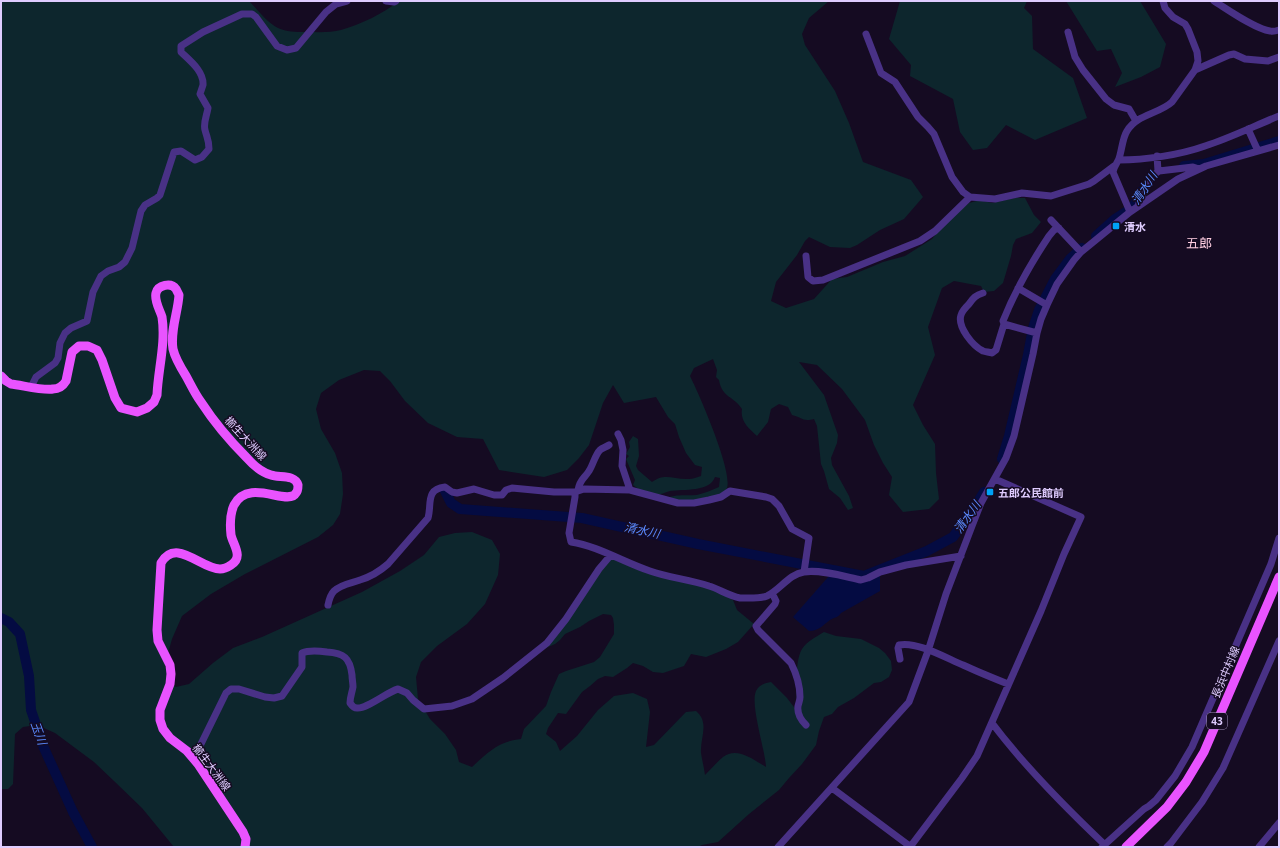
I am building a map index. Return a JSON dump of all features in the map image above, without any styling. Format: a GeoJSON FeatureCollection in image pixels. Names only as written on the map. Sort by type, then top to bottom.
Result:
{"type":"FeatureCollection","features":[{"type":"Feature","properties":{"kind":"main road","name":"櫛生大洲線"},"geometry":{"type":"LineString","coordinates":[[1,376],[6,382],[11,384],[52,390],[58,388],[66,381],[72,352],[79,346],[88,346],[97,350],[102,360],[114,398],[121,408],[137,412],[147,408],[154,402],[157,395],[163,332],[162,316],[156,301],[156,294],[159,288],[164,285],[171,285],[176,289],[179,295],[173,336],[173,350],[200,402],[214,421],[255,467],[270,475],[290,477],[296,480],[298,492],[294,496],[288,498],[256,492],[244,495],[237,501],[231,514],[231,536],[237,550],[237,556],[234,563],[228,567],[220,569],[215,568],[182,553],[168,555],[161,563],[156,630],[158,640],[170,664],[171,674],[170,684],[160,710],[160,720],[163,729],[170,738],[191,756],[244,832],[246,839],[245,847]]}},
{"type":"Feature","properties":{"kind":"main road","name":"長浜中村線"},"geometry":{"type":"LineString","coordinates":[[1126,847],[1167,807],[1186,782],[1204,752],[1279,577]]}},
{"type":"Feature","properties":{"kind":"street"},"geometry":{"type":"LineString","coordinates":[[31,387],[36,377],[55,363],[58,358],[60,343],[65,333],[71,328],[87,321],[93,292],[101,276],[108,271],[119,267],[125,262],[132,248],[141,211],[145,205],[158,198],[160,195],[174,152],[181,151],[191,156],[195,160],[208,152],[209,141],[205,130],[208,108],[200,94],[203,83],[196,67],[181,52],[181,46],[203,32],[242,14],[252,14],[256,16],[277,46],[287,50],[296,48],[326,12],[336,4],[347,1]]}},
{"type":"Feature","properties":{"kind":"street"},"geometry":{"type":"LineString","coordinates":[[386,1],[396,1]]}},
{"type":"Feature","properties":{"kind":"street"},"geometry":{"type":"LineString","coordinates":[[866,34],[881,73],[896,82],[918,117],[934,134],[952,178],[963,192],[970,197],[995,199],[1022,193],[1051,196],[1089,184],[1114,166],[1119,160],[1126,131],[1136,120],[1168,106],[1195,70],[1198,61],[1197,52],[1188,29],[1185,24],[1173,17],[1165,8],[1163,1]]}},
{"type":"Feature","properties":{"kind":"street"},"geometry":{"type":"LineString","coordinates":[[1214,1],[1263,30],[1271,32],[1279,30]]}},
{"type":"Feature","properties":{"kind":"street"},"geometry":{"type":"LineString","coordinates":[[1068,32],[1075,57],[1083,70],[1106,99],[1114,105],[1129,109],[1136,120]]}},
{"type":"Feature","properties":{"kind":"street"},"geometry":{"type":"LineString","coordinates":[[1195,70],[1234,54],[1245,59],[1268,61],[1279,57]]}},
{"type":"Feature","properties":{"kind":"street"},"geometry":{"type":"LineString","coordinates":[[1119,160],[1134,160],[1191,151],[1279,116]]}},
{"type":"Feature","properties":{"kind":"street"},"geometry":{"type":"LineString","coordinates":[[1248,129],[1258,151]]}},
{"type":"Feature","properties":{"kind":"street"},"geometry":{"type":"LineString","coordinates":[[778,847],[909,702],[946,594],[981,503],[996,479],[1014,436],[1033,354],[1036,333],[1057,284],[1074,260],[1081,252],[1130,212],[1178,179],[1199,169],[1279,145]]}},
{"type":"Feature","properties":{"kind":"street"},"geometry":{"type":"LineString","coordinates":[[1157,156],[1158,171]]}},
{"type":"Feature","properties":{"kind":"street"},"geometry":{"type":"LineString","coordinates":[[1114,166],[1113,172],[1130,212]]}},
{"type":"Feature","properties":{"kind":"street"},"geometry":{"type":"LineString","coordinates":[[1138,206],[1147,186],[1156,172],[1193,168],[1199,169]]}},
{"type":"Feature","properties":{"kind":"street"},"geometry":{"type":"LineString","coordinates":[[806,256],[808,277],[813,281],[823,280],[920,241],[935,231],[970,197]]}},
{"type":"Feature","properties":{"kind":"street"},"geometry":{"type":"LineString","coordinates":[[1051,220],[1081,252]]}},
{"type":"Feature","properties":{"kind":"street"},"geometry":{"type":"LineString","coordinates":[[983,293],[976,295],[961,315],[961,324],[965,333],[977,346],[983,351],[992,353],[996,350],[1004,324],[1003,321],[1018,288],[1049,236],[1054,230],[1059,228]]}},
{"type":"Feature","properties":{"kind":"street"},"geometry":{"type":"LineString","coordinates":[[1018,288],[1047,305]]}},
{"type":"Feature","properties":{"kind":"street"},"geometry":{"type":"LineString","coordinates":[[1004,324],[1036,333]]}},
{"type":"Feature","properties":{"kind":"street"},"geometry":{"type":"LineString","coordinates":[[618,434],[623,448],[622,466],[630,490]]}},
{"type":"Feature","properties":{"kind":"street"},"geometry":{"type":"LineString","coordinates":[[608,445],[600,450],[589,472],[582,478],[576,491],[569,532],[570,542],[581,543],[651,572],[710,586],[733,597],[765,597],[790,578],[804,572],[818,572],[861,580],[906,564],[961,556]]}},
{"type":"Feature","properties":{"kind":"street"},"geometry":{"type":"LineString","coordinates":[[832,788],[911,847],[977,756],[1081,517],[996,479]]}},
{"type":"Feature","properties":{"kind":"street"},"geometry":{"type":"LineString","coordinates":[[328,605],[330,596],[338,588],[362,580],[388,564],[428,518],[429,499],[435,491],[441,487],[445,487],[452,492],[457,493],[474,489],[494,495],[502,495],[506,490],[512,488],[554,492],[584,489],[630,490],[678,503],[694,503],[721,497],[730,491],[772,499],[779,506],[792,528],[809,538],[804,572]]}},
{"type":"Feature","properties":{"kind":"street"},"geometry":{"type":"LineString","coordinates":[[992,722],[1013,750],[1103,846],[1144,809],[1150,806],[1175,776],[1188,753],[1215,695],[1271,564],[1279,538]]}},
{"type":"Feature","properties":{"kind":"street"},"geometry":{"type":"LineString","coordinates":[[191,756],[200,746],[226,693],[232,689],[239,689],[265,697],[274,698],[282,696],[292,684],[302,667],[302,653],[307,651],[341,654],[348,660],[350,664],[353,686],[350,703],[355,708],[368,705],[391,691],[398,689],[407,693],[424,709],[452,706],[472,699],[503,678],[547,643],[566,619],[599,569],[610,556]]}},
{"type":"Feature","properties":{"kind":"street"},"geometry":{"type":"LineString","coordinates":[[772,593],[776,601],[775,604],[756,626],[758,630],[791,664],[798,681],[800,696],[798,710],[801,720],[806,725]]}},
{"type":"Feature","properties":{"kind":"street"},"geometry":{"type":"LineString","coordinates":[[1167,847],[1202,802],[1223,768],[1279,640]]}},
{"type":"Feature","properties":{"kind":"street"},"geometry":{"type":"LineString","coordinates":[[900,659],[898,648],[899,645],[911,645],[928,650],[1008,684]]}},
{"type":"Feature","properties":{"kind":"street"},"geometry":{"type":"LineString","coordinates":[[1259,847],[1279,823]]}},
{"type":"Feature","properties":{"kind":"shaded area"},"geometry":{"type":"Polygon","coordinates":[[[1,1],[249,1],[266,19],[278,28],[291,32],[328,32],[349,28],[364,22],[399,1],[829,1],[809,18],[802,34],[805,45],[835,91],[849,123],[863,162],[911,180],[923,197],[904,219],[880,230],[850,248],[830,247],[809,237],[776,282],[771,301],[786,308],[814,299],[832,279],[847,277],[883,262],[905,256],[932,239],[955,214],[969,203],[980,200],[992,203],[1015,198],[1025,198],[1034,215],[1041,222],[1032,233],[1016,239],[1003,283],[994,291],[984,292],[981,286],[954,281],[942,288],[928,327],[935,355],[913,405],[935,444],[939,499],[929,509],[903,512],[889,495],[892,477],[874,445],[865,420],[842,389],[817,365],[799,362],[824,395],[838,435],[837,443],[831,458],[832,465],[849,496],[853,508],[848,510],[840,498],[829,489],[821,464],[817,426],[814,419],[804,420],[792,415],[788,407],[779,404],[771,409],[768,422],[757,436],[743,421],[742,409],[739,405],[725,394],[719,380],[716,377],[717,370],[713,359],[694,368],[690,376],[714,432],[720,450],[728,479],[727,488],[721,494],[715,496],[685,501],[667,498],[697,495],[719,487],[720,478],[715,477],[708,485],[696,489],[670,491],[657,495],[646,493],[633,485],[635,480],[626,459],[629,456],[626,454],[630,447],[629,442],[633,436],[638,439],[639,456],[636,466],[638,470],[652,482],[661,477],[689,479],[701,476],[702,467],[695,465],[686,453],[675,424],[668,417],[656,397],[624,403],[613,385],[603,403],[589,445],[567,470],[544,477],[499,470],[483,439],[457,437],[428,423],[405,401],[390,381],[380,371],[364,370],[339,380],[321,393],[316,409],[321,429],[335,453],[342,473],[343,494],[340,514],[333,525],[318,537],[245,574],[211,594],[182,616],[172,639],[165,664],[168,681],[176,687],[189,684],[233,648],[262,637],[362,592],[400,571],[424,555],[439,537],[455,533],[472,532],[492,540],[500,554],[498,575],[485,604],[467,624],[437,646],[421,662],[416,677],[418,699],[430,719],[445,734],[456,750],[459,762],[472,767],[494,748],[506,742],[521,739],[524,729],[546,706],[559,674],[594,662],[600,657],[614,634],[613,618],[611,615],[603,614],[589,621],[565,634],[555,644],[541,650],[612,557],[703,586],[724,595],[733,600],[737,610],[754,624],[738,642],[726,649],[706,657],[691,654],[684,666],[663,673],[653,672],[643,666],[633,663],[613,677],[605,676],[598,679],[582,692],[566,714],[558,713],[548,728],[546,734],[556,742],[560,751],[577,736],[598,710],[614,696],[633,693],[647,699],[650,712],[646,747],[654,745],[686,712],[696,711],[703,720],[701,753],[705,775],[723,757],[734,753],[745,755],[766,767],[756,716],[756,691],[762,685],[771,682],[787,698],[797,711],[796,679],[799,655],[809,641],[824,632],[836,636],[861,639],[879,648],[891,661],[892,670],[889,677],[881,682],[874,683],[854,698],[838,707],[832,714],[824,717],[816,745],[802,764],[779,790],[718,842],[698,847],[174,847],[142,808],[94,762],[55,733],[37,725],[23,727],[15,734],[13,784],[8,789],[1,789],[1,1]]]}},
{"type":"Feature","properties":{"kind":"shaded area"},"geometry":{"type":"Polygon","coordinates":[[[900,1],[1027,1],[1024,8],[1032,16],[1033,49],[1073,78],[1087,118],[1035,140],[1006,125],[987,148],[973,150],[960,132],[953,99],[910,76],[911,65],[889,39],[900,1]]]}},
{"type":"Feature","properties":{"kind":"shaded area"},"geometry":{"type":"Polygon","coordinates":[[[1066,1],[1140,1],[1166,44],[1160,67],[1141,77],[1115,87],[1122,73],[1111,49],[1097,51],[1066,1]]]}},
{"type":"Feature","properties":{"kind":"shaded area"},"geometry":{"type":"Polygon","coordinates":[[[829,576],[848,580],[880,576],[880,591],[841,613],[838,617],[830,620],[818,629],[809,631],[793,617],[829,576]]]}},
{"type":"Feature","properties":{"kind":"waterway","name":"清水川"},"geometry":{"type":"LineString","coordinates":[[1184,166],[1204,164],[1279,141]]}},
{"type":"Feature","properties":{"kind":"waterway","name":"清水川"},"geometry":{"type":"LineString","coordinates":[[1096,236],[1134,205],[1142,191]]}},
{"type":"Feature","properties":{"kind":"waterway","name":"清水川"},"geometry":{"type":"LineString","coordinates":[[1002,459],[1009,436],[1033,328],[1039,310],[1055,279],[1070,259],[1082,248]]}},
{"type":"Feature","properties":{"kind":"waterway","name":"清水川"},"geometry":{"type":"LineString","coordinates":[[444,489],[451,503],[460,509],[582,518],[698,544],[864,576],[927,551],[953,537],[984,492]]}},
{"type":"Feature","properties":{"kind":"waterway","name":"玉川"},"geometry":{"type":"LineString","coordinates":[[1,618],[9,622],[20,634],[29,676],[31,710],[44,748],[73,812],[92,847]]}},
{"type":"Feature","properties":{"kind":"place","name":"清水"},"geometry":{"type":"Point","coordinates":[1116,226]}},
{"type":"Feature","properties":{"kind":"place","name":"五郎公民館前"},"geometry":{"type":"Point","coordinates":[990,492]}},
{"type":"Feature","properties":{"kind":"district","name":"五郎"},"geometry":{"type":"Point","coordinates":[1199,243]}}]}
